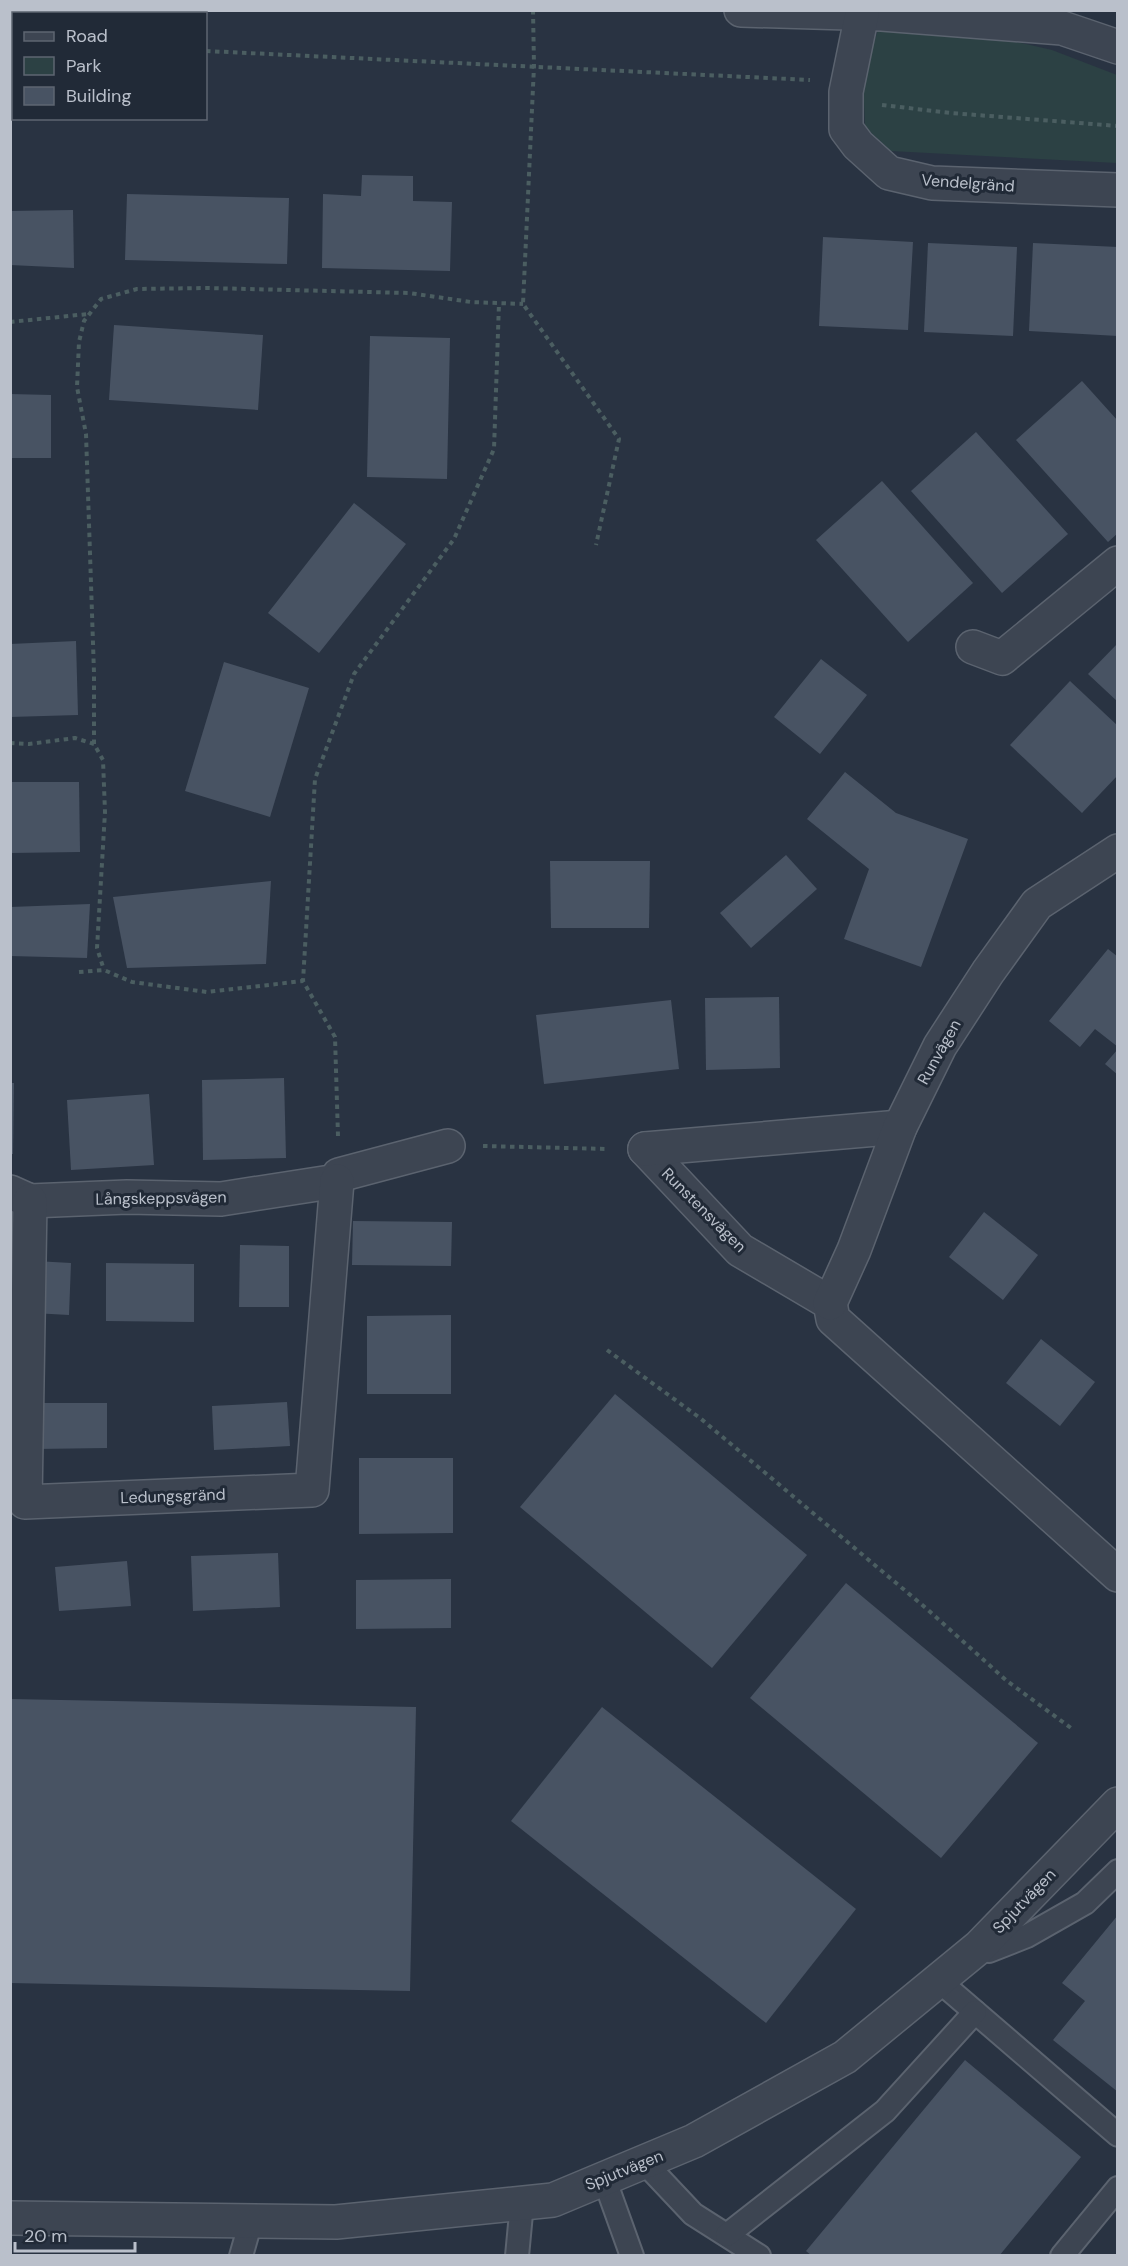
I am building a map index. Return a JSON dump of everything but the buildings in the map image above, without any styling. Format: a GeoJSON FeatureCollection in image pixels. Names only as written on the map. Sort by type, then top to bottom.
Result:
{"type":"FeatureCollection","features":[{"type":"Feature","properties":{"kind":"street"},"geometry":{"type":"LineString","coordinates":[[741,10],[862,14],[1062,28],[1118,47]]}},
{"type":"Feature","properties":{"kind":"street","name":"Vendelgränd"},"geometry":{"type":"LineString","coordinates":[[862,14],[846,92],[846,129],[858,145],[889,172],[932,183],[1118,190]]}},
{"type":"Feature","properties":{"kind":"street"},"geometry":{"type":"LineString","coordinates":[[974,647],[1002,658],[1118,563]]}},
{"type":"Feature","properties":{"kind":"street","name":"Runvägen"},"geometry":{"type":"LineString","coordinates":[[830,1304],[854,1250],[900,1127],[940,1046],[988,972],[1037,904],[1118,851]]}},
{"type":"Feature","properties":{"kind":"street","name":"Runstensvägen"},"geometry":{"type":"LineString","coordinates":[[645,1149],[900,1127]]}},
{"type":"Feature","properties":{"kind":"street","name":"Långskeppsvägen"},"geometry":{"type":"LineString","coordinates":[[20,1197],[221,1199],[338,1178],[448,1146]]}},
{"type":"Feature","properties":{"kind":"street","name":"Runstensvägen"},"geometry":{"type":"LineString","coordinates":[[645,1149],[740,1250],[830,1304],[833,1319],[1118,1575]]}},
{"type":"Feature","properties":{"kind":"street","name":"Ledungsgränd"},"geometry":{"type":"LineString","coordinates":[[20,1197],[25,1502],[312,1490],[338,1178]]}},
{"type":"Feature","properties":{"kind":"street","name":"Spjutvägen"},"geometry":{"type":"LineString","coordinates":[[10,2218],[336,2222],[553,2200],[694,2141],[845,2056],[979,1947],[1118,1804]]}},
{"type":"Feature","properties":{"kind":"lane"},"geometry":{"type":"LineString","coordinates":[[979,1947],[989,1952],[1027,1936],[1085,1903],[1118,1871]]}},
{"type":"Feature","properties":{"kind":"lane"},"geometry":{"type":"LineString","coordinates":[[938,1980],[1118,2134]]}},
{"type":"Feature","properties":{"kind":"lane"},"geometry":{"type":"LineString","coordinates":[[727,2235],[885,2111],[975,2012]]}},
{"type":"Feature","properties":{"kind":"lane"},"geometry":{"type":"LineString","coordinates":[[644,2162],[693,2214],[759,2256]]}},
{"type":"Feature","properties":{"kind":"lane"},"geometry":{"type":"LineString","coordinates":[[604,2178],[632,2256]]}},
{"type":"Feature","properties":{"kind":"lane"},"geometry":{"type":"LineString","coordinates":[[1062,2256],[1118,2188]]}},
{"type":"Feature","properties":{"kind":"lane"},"geometry":{"type":"LineString","coordinates":[[517,2256],[522,2203]]}},
{"type":"Feature","properties":{"kind":"lane"},"geometry":{"type":"LineString","coordinates":[[241,2256],[251,2221]]}},
{"type":"Feature","properties":{"kind":"path"},"geometry":{"type":"LineString","coordinates":[[533,10],[534,66],[524,304],[619,439],[596,544]]}},
{"type":"Feature","properties":{"kind":"path"},"geometry":{"type":"LineString","coordinates":[[207,51],[814,80]]}},
{"type":"Feature","properties":{"kind":"path"},"geometry":{"type":"LineString","coordinates":[[877,105],[1118,126]]}},
{"type":"Feature","properties":{"kind":"path"},"geometry":{"type":"LineString","coordinates":[[104,970],[97,948],[105,812],[103,760],[94,744],[94,673],[86,434],[77,387],[79,342],[84,321],[101,299],[137,289],[409,293],[471,302],[524,304]]}},
{"type":"Feature","properties":{"kind":"path"},"geometry":{"type":"LineString","coordinates":[[338,1178],[335,1037],[303,981],[315,779],[354,674],[454,539],[494,449],[499,303]]}},
{"type":"Feature","properties":{"kind":"path"},"geometry":{"type":"LineString","coordinates":[[10,322],[89,314]]}},
{"type":"Feature","properties":{"kind":"path"},"geometry":{"type":"LineString","coordinates":[[10,743],[29,744],[75,738],[94,744]]}},
{"type":"Feature","properties":{"kind":"path"},"geometry":{"type":"LineString","coordinates":[[79,972],[104,970],[132,982],[207,992],[303,981]]}},
{"type":"Feature","properties":{"kind":"path"},"geometry":{"type":"LineString","coordinates":[[448,1146],[645,1149]]}},
{"type":"Feature","properties":{"kind":"path"},"geometry":{"type":"LineString","coordinates":[[607,1350],[700,1418],[927,1610],[1007,1681],[1071,1728]]}},
{"type":"Feature","properties":{"kind":"green space"},"geometry":{"type":"Polygon","coordinates":[[[934,23],[1052,50],[1117,75],[1117,163],[891,151],[865,127],[863,76],[879,27],[934,23]]]}}]}
